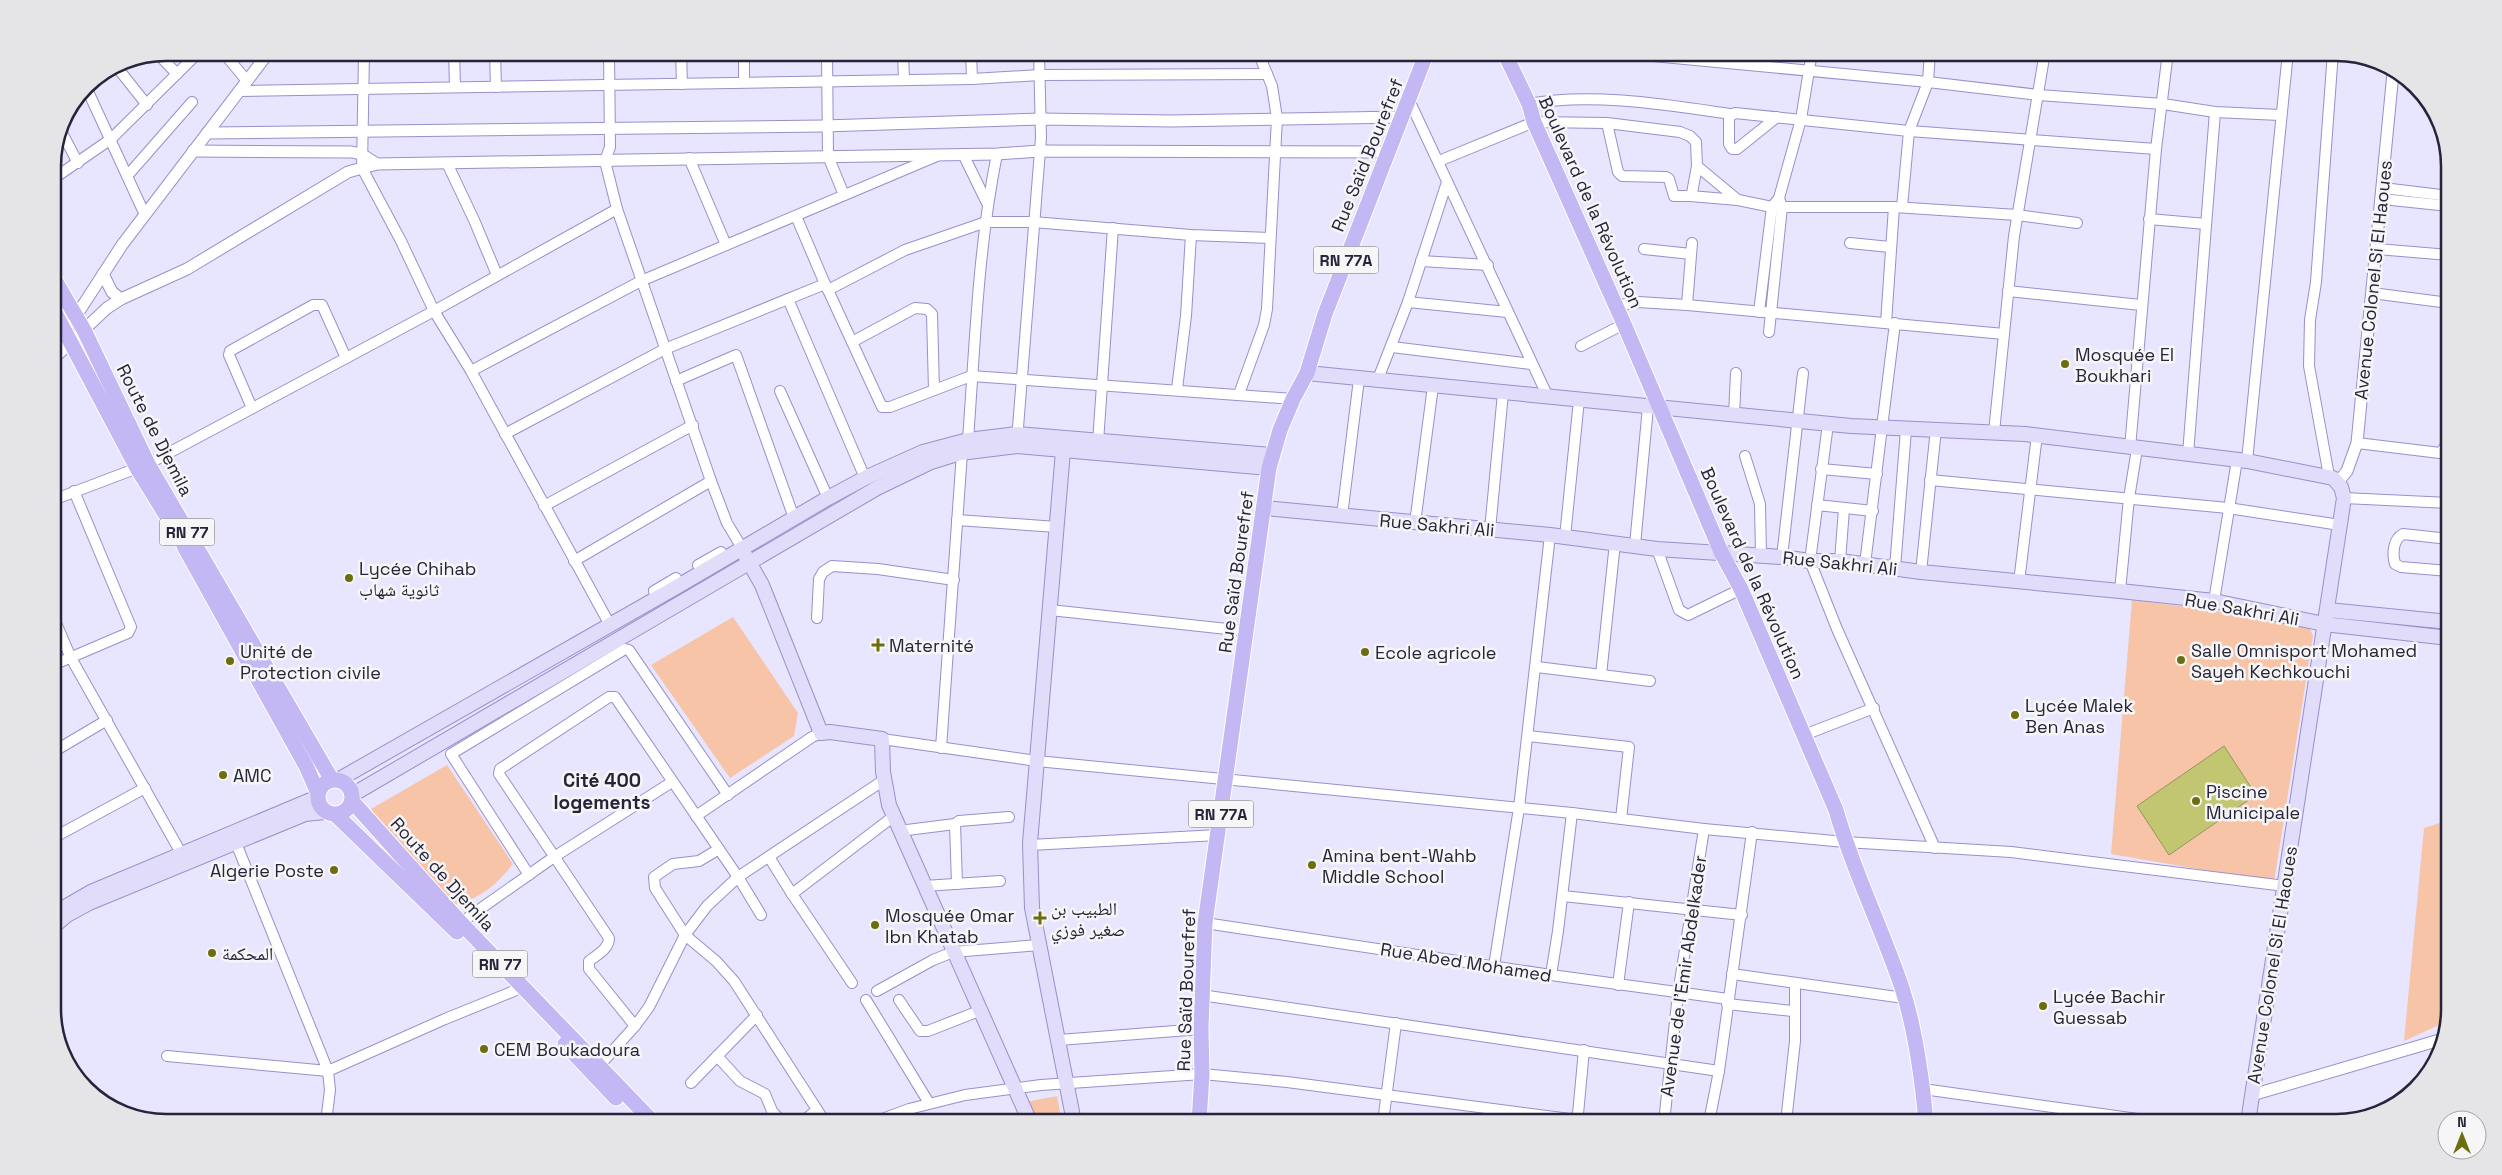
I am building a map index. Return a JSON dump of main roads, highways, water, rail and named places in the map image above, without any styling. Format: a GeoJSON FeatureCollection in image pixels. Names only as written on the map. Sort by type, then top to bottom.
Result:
{"type":"FeatureCollection","features":[{"type":"Feature","properties":{"kind":"main road","name":"Rue Saïd Bourefref"},"geometry":{"type":"LineString","coordinates":[[1200,1114],[1205,923],[1271,462],[1292,398],[1307,373],[1325,314],[1424,61]]}},
{"type":"Feature","properties":{"kind":"main road","name":"Boulevard de la Révolution"},"geometry":{"type":"LineString","coordinates":[[1508,61],[1529,104],[1534,122],[1614,306],[1624,324],[1654,407],[1722,554],[1741,589],[1836,810],[1845,842],[1904,998],[1923,1089],[1925,1114]]}},
{"type":"Feature","properties":{"kind":"main road","name":"Route de Djemila"},"geometry":{"type":"LineString","coordinates":[[61,291],[84,330],[142,466],[335,780]]}},
{"type":"Feature","properties":{"kind":"main road"},"geometry":{"type":"LineString","coordinates":[[61,340],[142,466],[173,526],[306,766],[318,795],[318,803],[331,813]]}},
{"type":"Feature","properties":{"kind":"main road"},"geometry":{"type":"LineString","coordinates":[[1307,373],[1654,407]]}},
{"type":"Feature","properties":{"kind":"main road","name":"Avenue Colonel Si El Haoues"},"geometry":{"type":"LineString","coordinates":[[1654,407],[1906,430],[1936,429],[2037,435],[2242,460],[2334,479],[2344,498],[2249,1114]]}},
{"type":"Feature","properties":{"kind":"main road"},"geometry":{"type":"LineString","coordinates":[[61,920],[89,903],[318,795],[322,786],[610,625],[828,498],[865,478],[923,452],[968,440],[1098,442],[1271,462]]}},
{"type":"Feature","properties":{"kind":"main road"},"geometry":{"type":"LineString","coordinates":[[61,909],[90,892],[184,858],[236,843],[306,814],[346,810],[352,798],[749,563],[904,474],[931,462],[1017,440],[1063,451],[1271,462]]}},
{"type":"Feature","properties":{"kind":"main road"},"geometry":{"type":"LineString","coordinates":[[1063,451],[1030,846],[1032,908],[1073,1114]]}},
{"type":"Feature","properties":{"kind":"main road","name":"Rue Sakhri Ali"},"geometry":{"type":"LineString","coordinates":[[1264,508],[1550,535],[1657,549],[1782,557],[1810,562],[1840,561],[1921,572],[2214,601],[2324,624],[2441,637]]}},
{"type":"Feature","properties":{"kind":"main road"},"geometry":{"type":"LineString","coordinates":[[742,548],[762,585],[821,733],[882,739],[884,780],[899,831],[1026,1114]]}},
{"type":"Feature","properties":{"kind":"main road"},"geometry":{"type":"LineString","coordinates":[[2328,610],[2441,621]]}},
{"type":"Feature","properties":{"kind":"main road"},"geometry":{"type":"LineString","coordinates":[[335,780],[348,786],[352,798]]}},
{"type":"Feature","properties":{"kind":"main road","name":"Route de Djemila"},"geometry":{"type":"LineString","coordinates":[[352,798],[457,926]]}},
{"type":"Feature","properties":{"kind":"main road","name":"Route de Djemila"},"geometry":{"type":"LineString","coordinates":[[331,813],[457,926],[636,1114]]}},
{"type":"Feature","properties":{"kind":"main road","name":"Route de Djemila"},"geometry":{"type":"LineString","coordinates":[[517,988],[600,1065],[637,1105],[641,1114]]}},
{"type":"Feature","properties":{"kind":"place","name":"Mosquée El Boukhari"},"geometry":{"type":"Point","coordinates":[2065,364]}},
{"type":"Feature","properties":{"kind":"place","name":"Lycée Chihab ثانوية شهاب"},"geometry":{"type":"Point","coordinates":[349,578]}},
{"type":"Feature","properties":{"kind":"place","name":"Maternité"},"geometry":{"type":"Point","coordinates":[878,645]}},
{"type":"Feature","properties":{"kind":"place","name":"Ecole agricole"},"geometry":{"type":"Point","coordinates":[1365,652]}},
{"type":"Feature","properties":{"kind":"place","name":"Salle Omnisport Mohamed Sayeh Kechkouchi"},"geometry":{"type":"Point","coordinates":[2181,660]}},
{"type":"Feature","properties":{"kind":"place","name":"Unité de Protection civile"},"geometry":{"type":"Point","coordinates":[230,661]}},
{"type":"Feature","properties":{"kind":"place","name":"Lycée Malek Ben Anas"},"geometry":{"type":"Point","coordinates":[2015,715]}},
{"type":"Feature","properties":{"kind":"place","name":"AMC"},"geometry":{"type":"Point","coordinates":[223,775]}},
{"type":"Feature","properties":{"kind":"place","name":"Piscine Municipale"},"geometry":{"type":"Point","coordinates":[2196,801]}},
{"type":"Feature","properties":{"kind":"place","name":"Amina bent-Wahb Middle School"},"geometry":{"type":"Point","coordinates":[1312,865]}},
{"type":"Feature","properties":{"kind":"place","name":"Algerie Poste"},"geometry":{"type":"Point","coordinates":[334,870]}},
{"type":"Feature","properties":{"kind":"place","name":"الطبيب بن صغير فوزي"},"geometry":{"type":"Point","coordinates":[1040,918]}},
{"type":"Feature","properties":{"kind":"place","name":"Mosquée Omar Ibn Khatab"},"geometry":{"type":"Point","coordinates":[875,925]}},
{"type":"Feature","properties":{"kind":"place","name":"المحكمة"},"geometry":{"type":"Point","coordinates":[212,953]}},
{"type":"Feature","properties":{"kind":"place","name":"Lycée Bachir Guessab"},"geometry":{"type":"Point","coordinates":[2043,1006]}},
{"type":"Feature","properties":{"kind":"place","name":"CEM Boukadoura"},"geometry":{"type":"Point","coordinates":[484,1049]}},
{"type":"Feature","properties":{"kind":"district","name":"Cité 400 logements"},"geometry":{"type":"Point","coordinates":[602,791]}}]}
